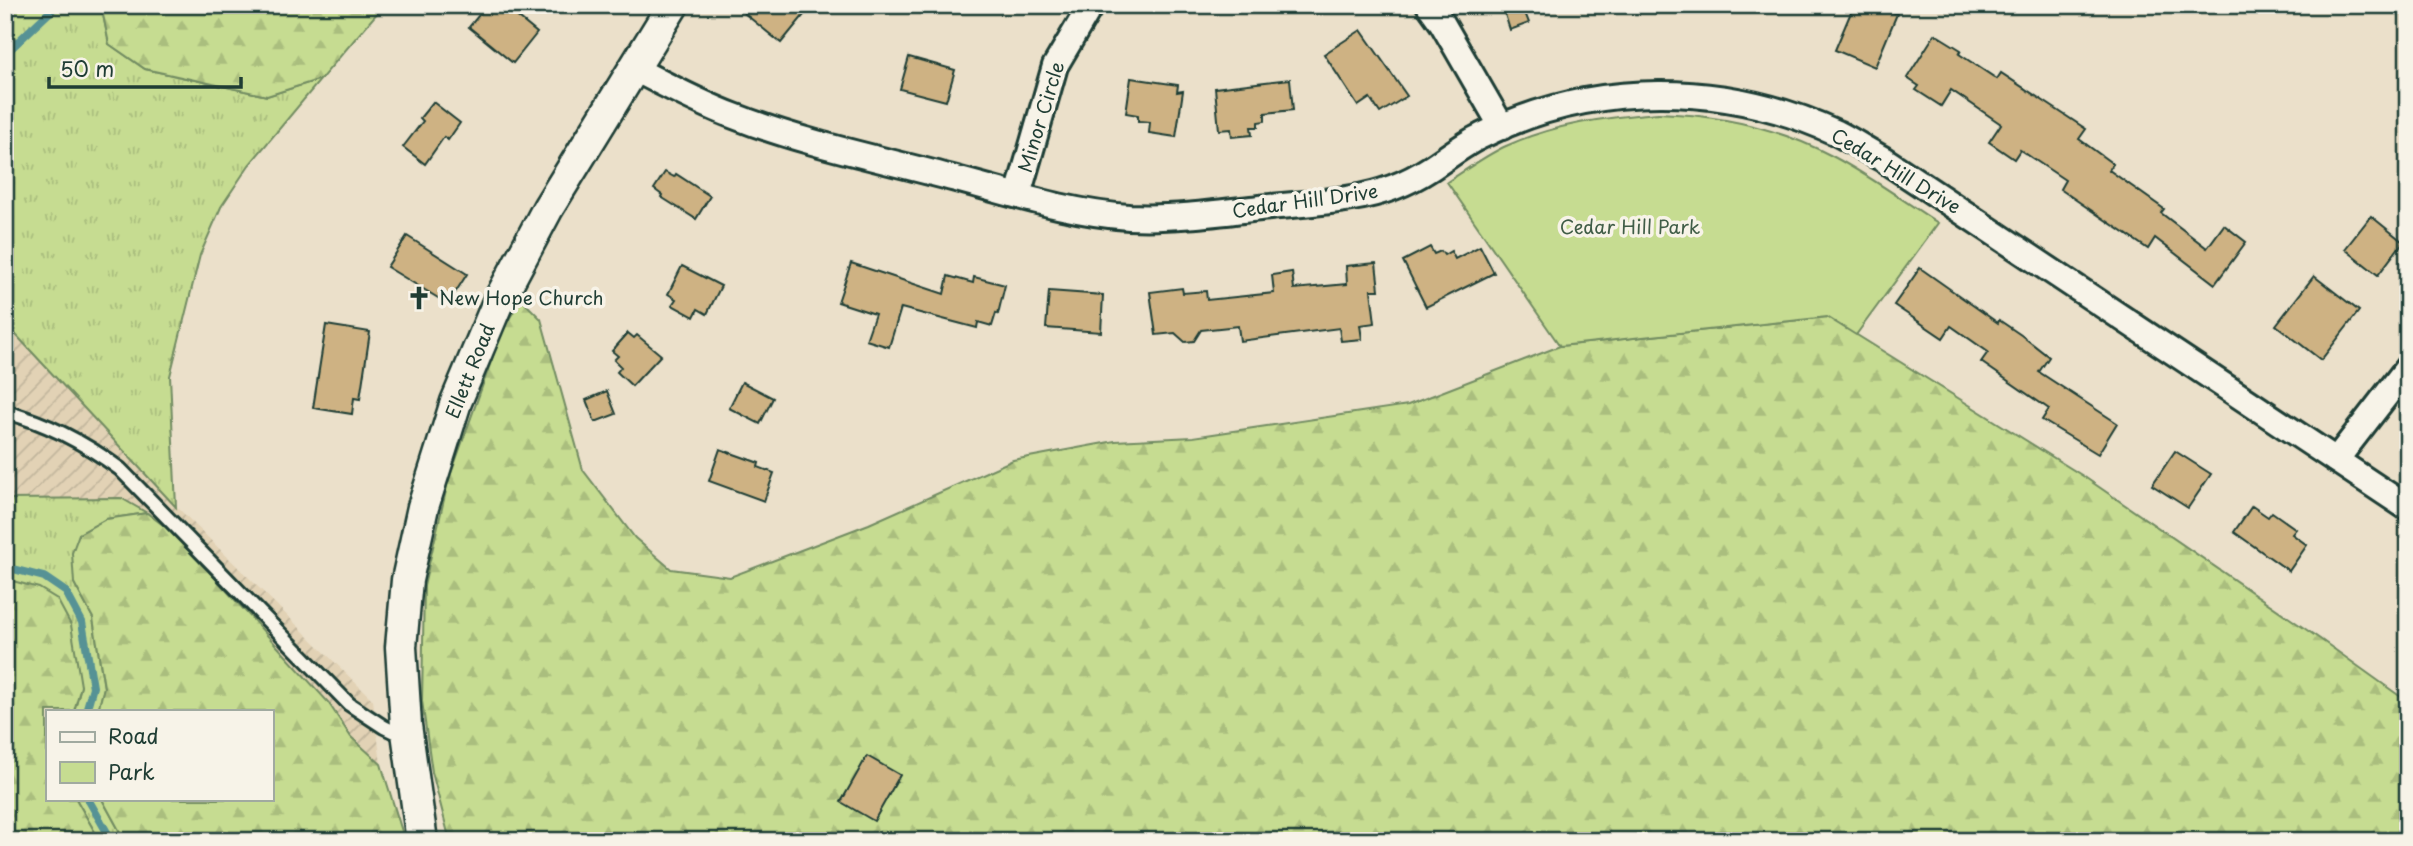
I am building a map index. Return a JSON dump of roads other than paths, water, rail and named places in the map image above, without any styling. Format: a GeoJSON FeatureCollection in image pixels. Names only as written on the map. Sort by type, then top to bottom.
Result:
{"type":"FeatureCollection","features":[{"type":"Feature","properties":{"kind":"street","name":"Ellett Road"},"geometry":{"type":"LineString","coordinates":[[422,841],[402,692],[401,647],[407,580],[423,507],[456,402],[511,275],[673,5]]}},
{"type":"Feature","properties":{"kind":"street","name":"Minor Circle"},"geometry":{"type":"LineString","coordinates":[[1018,195],[1055,66],[1091,5]]}},
{"type":"Feature","properties":{"kind":"street"},"geometry":{"type":"LineString","coordinates":[[1429,5],[1502,127]]}},
{"type":"Feature","properties":{"kind":"street","name":"Cedar Hill Drive"},"geometry":{"type":"LineString","coordinates":[[633,68],[699,102],[788,134],[1071,209],[1145,217],[1183,217],[1374,194],[1409,180],[1480,136],[1541,111],[1597,97],[1654,93],[1724,99],[1763,107],[1839,134],[1883,159],[2408,508]]}},
{"type":"Feature","properties":{"kind":"street"},"geometry":{"type":"LineString","coordinates":[[2336,460],[2408,367]]}},
{"type":"Feature","properties":{"kind":"lane"},"geometry":{"type":"LineString","coordinates":[[5,412],[23,416],[86,444],[120,469],[349,704],[384,727],[408,738]]}},
{"type":"Feature","properties":{"kind":"waterway"},"geometry":{"type":"LineString","coordinates":[[5,54],[57,5]]}},
{"type":"Feature","properties":{"kind":"waterway"},"geometry":{"type":"LineString","coordinates":[[5,567],[44,577],[66,592],[82,622],[93,687],[86,710]]}},
{"type":"Feature","properties":{"kind":"waterway"},"geometry":{"type":"LineString","coordinates":[[89,800],[112,841]]}},
{"type":"Feature","properties":{"kind":"place","name":"New Hope Church"},"geometry":{"type":"Point","coordinates":[419,298]}},
{"type":"Feature","properties":{"kind":"park label","name":"Cedar Hill Park"},"geometry":{"type":"Point","coordinates":[1630,227]}}]}
